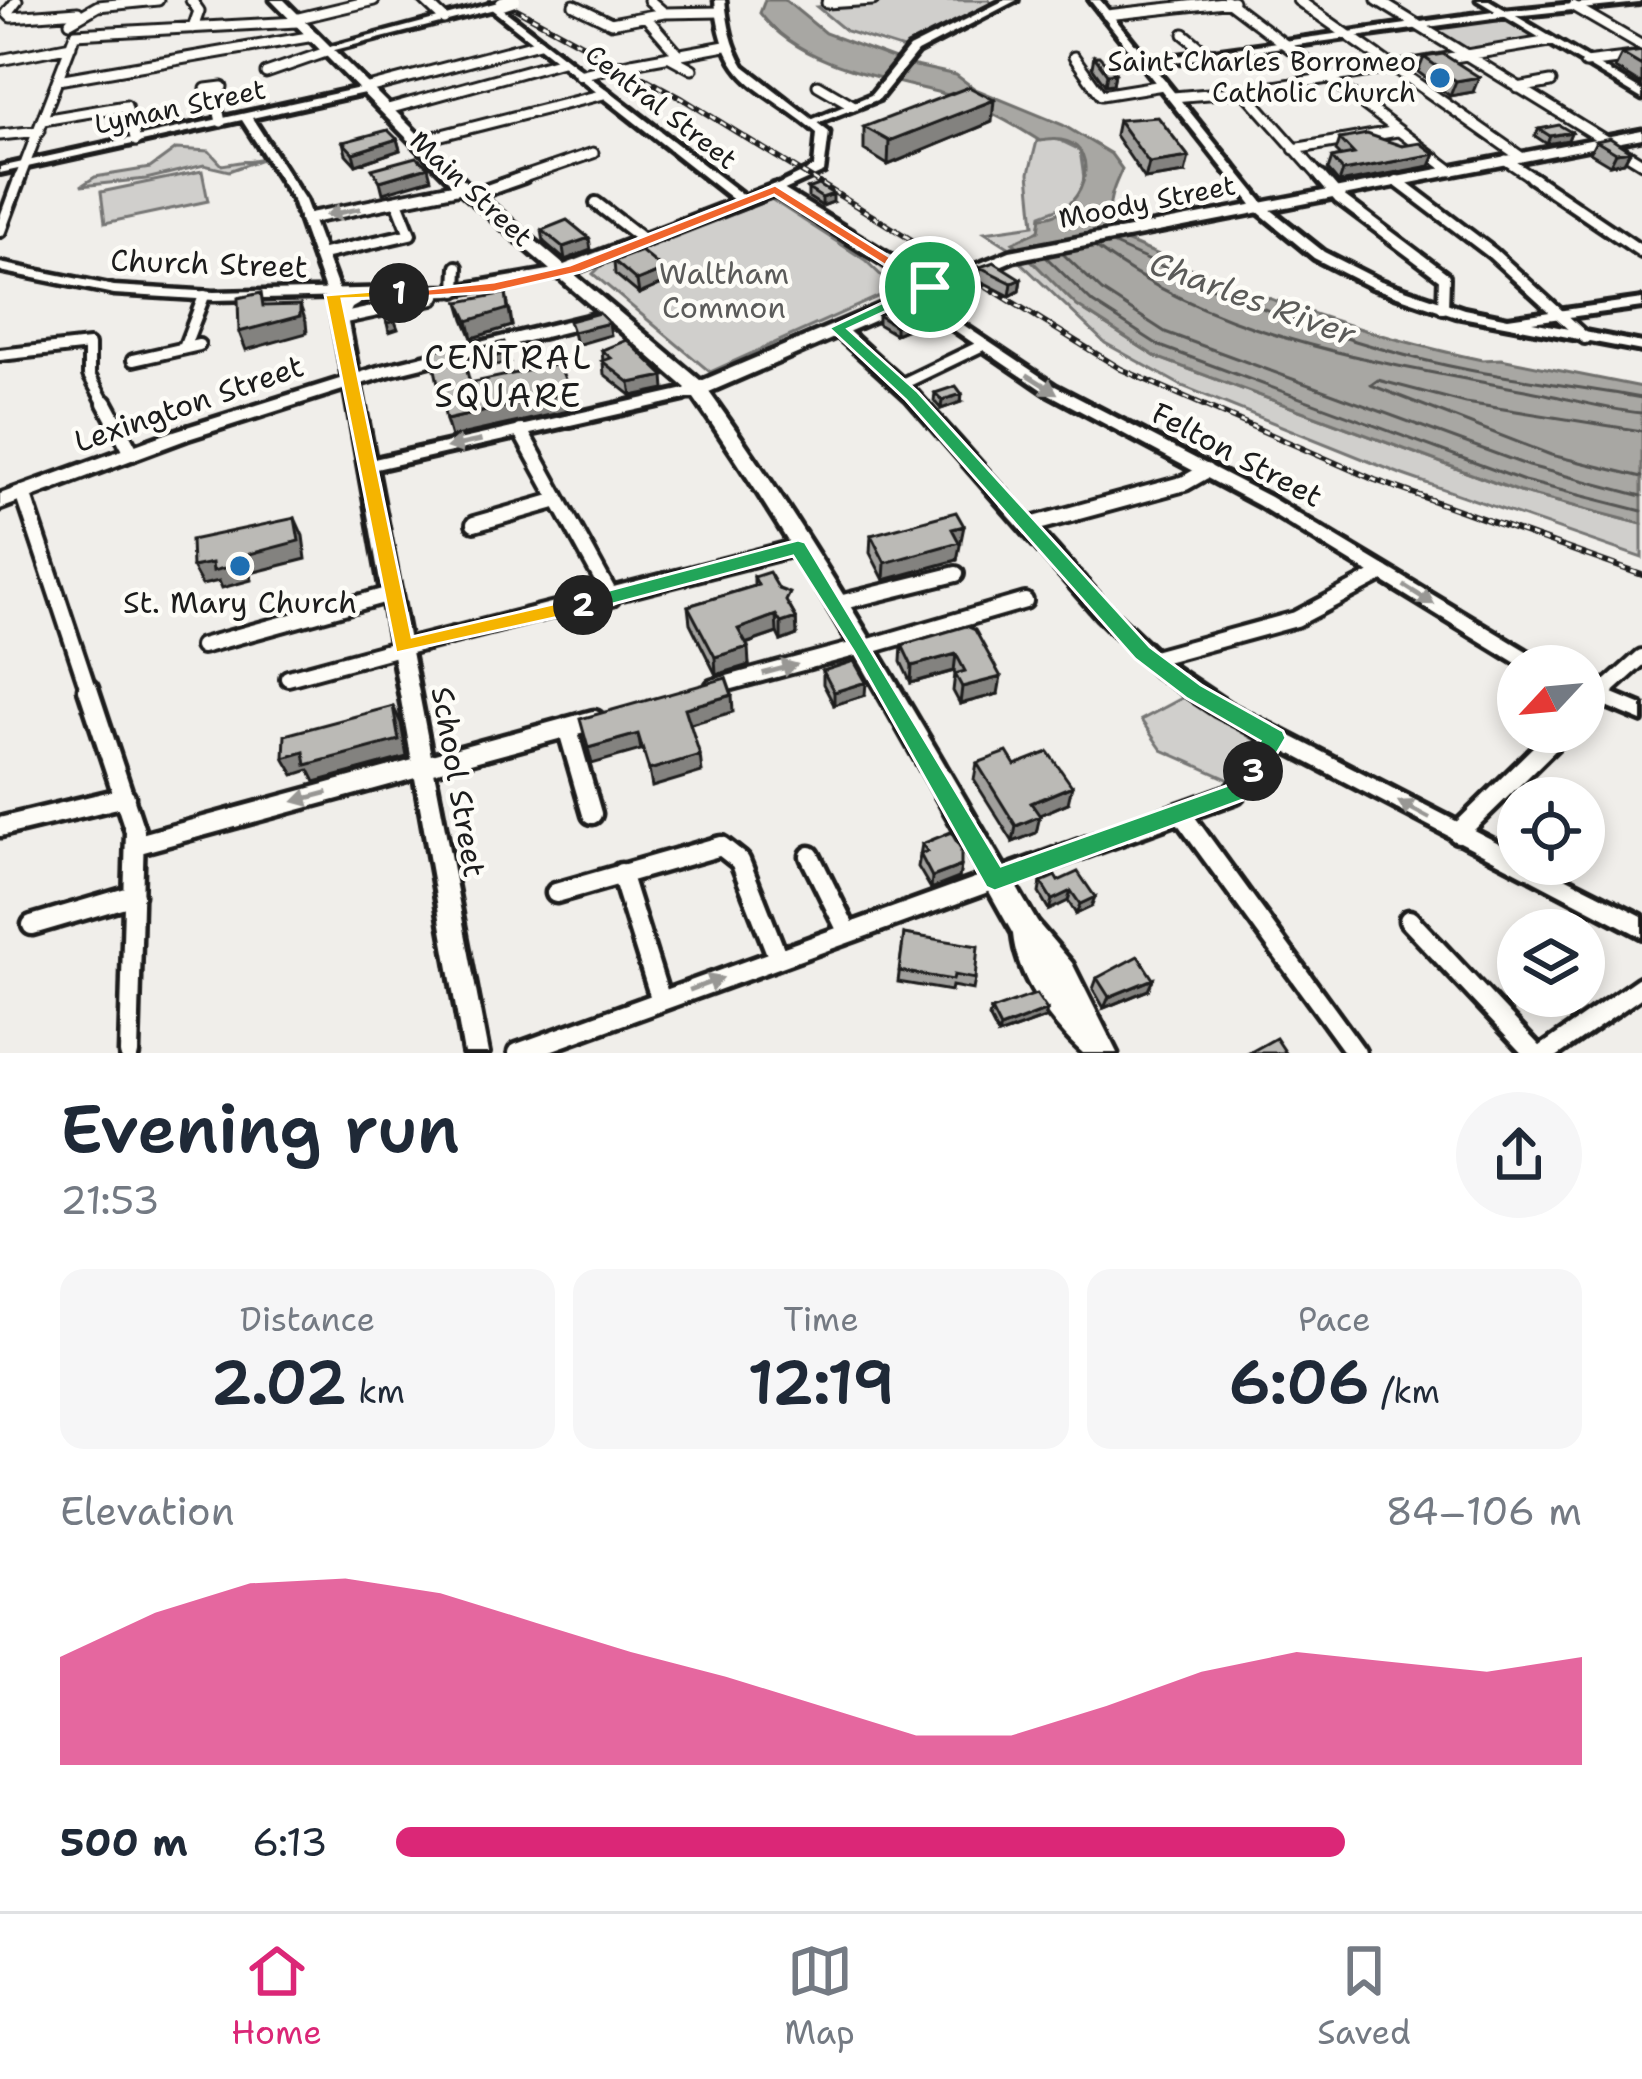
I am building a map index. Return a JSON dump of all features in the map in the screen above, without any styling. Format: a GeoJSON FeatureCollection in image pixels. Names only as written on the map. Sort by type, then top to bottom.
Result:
{"type":"FeatureCollection","features":[{"type":"Feature","properties":{"kind":"main road","name":"Main Street"},"geometry":{"type":"LineString","coordinates":[[277,0],[468,191],[672,370],[692,393],[757,482],[835,604],[1027,931],[1056,963],[1086,1013],[1094,1051]]}},
{"type":"Feature","properties":{"kind":"main road"},"geometry":{"type":"LineString","coordinates":[[1482,0],[1642,96]]}},
{"type":"Feature","properties":{"kind":"main road"},"geometry":{"type":"LineString","coordinates":[[328,50],[506,3]]}},
{"type":"Feature","properties":{"kind":"main road"},"geometry":{"type":"LineString","coordinates":[[720,6],[724,46],[759,86],[811,122],[823,142]]}},
{"type":"Feature","properties":{"kind":"main road"},"geometry":{"type":"LineString","coordinates":[[560,272],[744,202],[811,171],[834,114]]}},
{"type":"Feature","properties":{"kind":"main road","name":"Moody Street"},"geometry":{"type":"LineString","coordinates":[[692,393],[911,294],[1023,253],[1642,134]]}},
{"type":"Feature","properties":{"kind":"main road"},"geometry":{"type":"LineString","coordinates":[[775,189],[930,287]]}},
{"type":"Feature","properties":{"kind":"main road"},"geometry":{"type":"LineString","coordinates":[[886,262],[911,294]]}},
{"type":"Feature","properties":{"kind":"main road","name":"Church Street"},"geometry":{"type":"LineString","coordinates":[[0,267],[114,290],[204,296],[455,291],[560,272]]}},
{"type":"Feature","properties":{"kind":"main road"},"geometry":{"type":"LineString","coordinates":[[340,319],[349,303],[380,294]]}},
{"type":"Feature","properties":{"kind":"main road"},"geometry":{"type":"LineString","coordinates":[[348,371],[384,371],[608,314]]}},
{"type":"Feature","properties":{"kind":"main road"},"geometry":{"type":"LineString","coordinates":[[672,370],[705,379],[742,373]]}},
{"type":"Feature","properties":{"kind":"main road","name":"Lexington Street"},"geometry":{"type":"LineString","coordinates":[[0,502],[348,371]]}},
{"type":"Feature","properties":{"kind":"street"},"geometry":{"type":"LineString","coordinates":[[17,0],[7,12],[11,17],[70,22]]}},
{"type":"Feature","properties":{"kind":"street"},"geometry":{"type":"LineString","coordinates":[[53,18],[107,3],[158,0]]}},
{"type":"Feature","properties":{"kind":"street"},"geometry":{"type":"LineString","coordinates":[[180,0],[193,2],[199,12],[193,28]]}},
{"type":"Feature","properties":{"kind":"street"},"geometry":{"type":"LineString","coordinates":[[75,34],[297,20],[374,0]]}},
{"type":"Feature","properties":{"kind":"street"},"geometry":{"type":"LineString","coordinates":[[424,0],[444,19]]}},
{"type":"Feature","properties":{"kind":"street"},"geometry":{"type":"LineString","coordinates":[[649,0],[664,14]]}},
{"type":"Feature","properties":{"kind":"street"},"geometry":{"type":"LineString","coordinates":[[827,3],[873,0]]}},
{"type":"Feature","properties":{"kind":"street"},"geometry":{"type":"LineString","coordinates":[[1094,0],[1261,208],[1333,264],[1443,308],[1498,323],[1642,347]]}},
{"type":"Feature","properties":{"kind":"street"},"geometry":{"type":"LineString","coordinates":[[1158,0],[1167,8]]}},
{"type":"Feature","properties":{"kind":"street"},"geometry":{"type":"LineString","coordinates":[[1227,0],[1324,79],[1452,171]]}},
{"type":"Feature","properties":{"kind":"street"},"geometry":{"type":"LineString","coordinates":[[1107,16],[1238,0]]}},
{"type":"Feature","properties":{"kind":"street"},"geometry":{"type":"LineString","coordinates":[[1298,0],[1642,252]]}},
{"type":"Feature","properties":{"kind":"street"},"geometry":{"type":"LineString","coordinates":[[1377,0],[1642,163]]}},
{"type":"Feature","properties":{"kind":"street"},"geometry":{"type":"LineString","coordinates":[[1145,63],[1568,4],[1640,0]]}},
{"type":"Feature","properties":{"kind":"street"},"geometry":{"type":"LineString","coordinates":[[811,122],[854,106],[887,86],[908,55],[1003,1]]}},
{"type":"Feature","properties":{"kind":"street","name":"Central Street"},"geometry":{"type":"LineString","coordinates":[[506,3],[539,43],[744,202]]}},
{"type":"Feature","properties":{"kind":"street"},"geometry":{"type":"LineString","coordinates":[[574,4],[606,22],[720,6]]}},
{"type":"Feature","properties":{"kind":"street"},"geometry":{"type":"LineString","coordinates":[[1568,4],[1642,46]]}},
{"type":"Feature","properties":{"kind":"street"},"geometry":{"type":"LineString","coordinates":[[70,22],[78,12]]}},
{"type":"Feature","properties":{"kind":"street"},"geometry":{"type":"LineString","coordinates":[[646,17],[674,55],[692,69]]}},
{"type":"Feature","properties":{"kind":"street"},"geometry":{"type":"LineString","coordinates":[[0,231],[71,46],[75,34],[70,22]]}},
{"type":"Feature","properties":{"kind":"street"},"geometry":{"type":"LineString","coordinates":[[1184,34],[1208,54]]}},
{"type":"Feature","properties":{"kind":"street"},"geometry":{"type":"LineString","coordinates":[[58,80],[314,36]]}},
{"type":"Feature","properties":{"kind":"street"},"geometry":{"type":"LineString","coordinates":[[1173,97],[1244,92],[1550,41]]}},
{"type":"Feature","properties":{"kind":"street"},"geometry":{"type":"LineString","coordinates":[[369,89],[539,43]]}},
{"type":"Feature","properties":{"kind":"street"},"geometry":{"type":"LineString","coordinates":[[0,60],[71,46]]}},
{"type":"Feature","properties":{"kind":"street"},"geometry":{"type":"LineString","coordinates":[[579,75],[724,46]]}},
{"type":"Feature","properties":{"kind":"street"},"geometry":{"type":"LineString","coordinates":[[266,74],[328,50]]}},
{"type":"Feature","properties":{"kind":"street"},"geometry":{"type":"LineString","coordinates":[[1392,54],[1409,65]]}},
{"type":"Feature","properties":{"kind":"street"},"geometry":{"type":"LineString","coordinates":[[1585,63],[1642,56]]}},
{"type":"Feature","properties":{"kind":"street"},"geometry":{"type":"LineString","coordinates":[[1074,57],[1102,95],[1163,85]]}},
{"type":"Feature","properties":{"kind":"street"},"geometry":{"type":"LineString","coordinates":[[388,109],[562,61]]}},
{"type":"Feature","properties":{"kind":"street"},"geometry":{"type":"LineString","coordinates":[[1518,88],[1551,82]]}},
{"type":"Feature","properties":{"kind":"street"},"geometry":{"type":"LineString","coordinates":[[818,85],[854,106]]}},
{"type":"Feature","properties":{"kind":"street","name":"Lyman Street"},"geometry":{"type":"LineString","coordinates":[[0,170],[369,89]]}},
{"type":"Feature","properties":{"kind":"street"},"geometry":{"type":"LineString","coordinates":[[1244,92],[1335,193],[1444,277],[1443,308]]}},
{"type":"Feature","properties":{"kind":"street"},"geometry":{"type":"LineString","coordinates":[[215,94],[220,122]]}},
{"type":"Feature","properties":{"kind":"street"},"geometry":{"type":"LineString","coordinates":[[418,141],[604,94]]}},
{"type":"Feature","properties":{"kind":"street"},"geometry":{"type":"LineString","coordinates":[[0,135],[125,106],[136,140]]}},
{"type":"Feature","properties":{"kind":"street","name":"School Street"},"geometry":{"type":"LineString","coordinates":[[246,117],[306,219],[340,319],[371,465],[476,1053]]}},
{"type":"Feature","properties":{"kind":"street"},"geometry":{"type":"LineString","coordinates":[[1294,149],[1397,131]]}},
{"type":"Feature","properties":{"kind":"street"},"geometry":{"type":"LineString","coordinates":[[306,219],[468,191],[593,153]]}},
{"type":"Feature","properties":{"kind":"street"},"geometry":{"type":"LineString","coordinates":[[1397,182],[1492,253],[1585,338]]}},
{"type":"Feature","properties":{"kind":"street"},"geometry":{"type":"LineString","coordinates":[[319,255],[410,234],[397,201]]}},
{"type":"Feature","properties":{"kind":"street"},"geometry":{"type":"LineString","coordinates":[[596,203],[645,241]]}},
{"type":"Feature","properties":{"kind":"street"},"geometry":{"type":"LineString","coordinates":[[455,291],[457,267]]}},
{"type":"Feature","properties":{"kind":"street"},"geometry":{"type":"LineString","coordinates":[[340,319],[434,299],[437,292]]}},
{"type":"Feature","properties":{"kind":"street","name":"Felton Street"},"geometry":{"type":"LineString","coordinates":[[911,294],[1055,392],[1206,471],[1501,645]]}},
{"type":"Feature","properties":{"kind":"street"},"geometry":{"type":"LineString","coordinates":[[184,348],[204,296]]}},
{"type":"Feature","properties":{"kind":"street"},"geometry":{"type":"LineString","coordinates":[[1498,323],[1642,304]]}},
{"type":"Feature","properties":{"kind":"street"},"geometry":{"type":"LineString","coordinates":[[837,328],[900,385],[1150,659],[1193,692],[1274,738],[1497,853]]}},
{"type":"Feature","properties":{"kind":"street"},"geometry":{"type":"LineString","coordinates":[[0,355],[88,345],[89,375],[132,452]]}},
{"type":"Feature","properties":{"kind":"street"},"geometry":{"type":"LineString","coordinates":[[133,360],[199,345]]}},
{"type":"Feature","properties":{"kind":"street"},"geometry":{"type":"LineString","coordinates":[[900,385],[983,345]]}},
{"type":"Feature","properties":{"kind":"street"},"geometry":{"type":"LineString","coordinates":[[371,465],[692,393]]}},
{"type":"Feature","properties":{"kind":"street"},"geometry":{"type":"LineString","coordinates":[[521,432],[612,598]]}},
{"type":"Feature","properties":{"kind":"street"},"geometry":{"type":"LineString","coordinates":[[1027,526],[1192,481],[1206,471]]}},
{"type":"Feature","properties":{"kind":"street"},"geometry":{"type":"LineString","coordinates":[[23,494],[125,797],[136,845],[125,1052]]}},
{"type":"Feature","properties":{"kind":"street"},"geometry":{"type":"LineString","coordinates":[[474,524],[558,500]]}},
{"type":"Feature","properties":{"kind":"street"},"geometry":{"type":"LineString","coordinates":[[288,678],[798,548]]}},
{"type":"Feature","properties":{"kind":"street"},"geometry":{"type":"LineString","coordinates":[[1150,659],[1296,619],[1383,573]]}},
{"type":"Feature","properties":{"kind":"street"},"geometry":{"type":"LineString","coordinates":[[835,604],[956,574]]}},
{"type":"Feature","properties":{"kind":"street"},"geometry":{"type":"LineString","coordinates":[[202,646],[394,593]]}},
{"type":"Feature","properties":{"kind":"street"},"geometry":{"type":"LineString","coordinates":[[693,693],[1025,602]]}},
{"type":"Feature","properties":{"kind":"street"},"geometry":{"type":"LineString","coordinates":[[1605,686],[1642,657]]}},
{"type":"Feature","properties":{"kind":"street"},"geometry":{"type":"LineString","coordinates":[[1605,703],[1642,713]]}},
{"type":"Feature","properties":{"kind":"street"},"geometry":{"type":"LineString","coordinates":[[382,715],[413,706]]}},
{"type":"Feature","properties":{"kind":"street"},"geometry":{"type":"LineString","coordinates":[[136,845],[622,712]]}},
{"type":"Feature","properties":{"kind":"street"},"geometry":{"type":"LineString","coordinates":[[567,727],[592,814]]}},
{"type":"Feature","properties":{"kind":"street"},"geometry":{"type":"LineString","coordinates":[[518,1053],[1242,789],[1274,738]]}},
{"type":"Feature","properties":{"kind":"street"},"geometry":{"type":"LineString","coordinates":[[1457,833],[1539,753]]}},
{"type":"Feature","properties":{"kind":"street"},"geometry":{"type":"LineString","coordinates":[[0,827],[125,797]]}},
{"type":"Feature","properties":{"kind":"street"},"geometry":{"type":"LineString","coordinates":[[1180,813],[1356,1053]]}},
{"type":"Feature","properties":{"kind":"street"},"geometry":{"type":"LineString","coordinates":[[556,893],[703,847],[729,849],[740,861],[778,958]]}},
{"type":"Feature","properties":{"kind":"street"},"geometry":{"type":"LineString","coordinates":[[810,856],[848,933]]}},
{"type":"Feature","properties":{"kind":"street"},"geometry":{"type":"LineString","coordinates":[[622,873],[662,1001]]}},
{"type":"Feature","properties":{"kind":"street"},"geometry":{"type":"LineString","coordinates":[[1559,885],[1642,927]]}},
{"type":"Feature","properties":{"kind":"street"},"geometry":{"type":"LineString","coordinates":[[32,925],[134,895]]}},
{"type":"Feature","properties":{"kind":"street"},"geometry":{"type":"LineString","coordinates":[[1409,920],[1534,1053]]}},
{"type":"Feature","properties":{"kind":"street"},"geometry":{"type":"LineString","coordinates":[[1546,1053],[1642,986]]}},
{"type":"Feature","properties":{"kind":"green space"},"geometry":{"type":"Polygon","coordinates":[[[901,0],[991,3],[903,49],[846,31],[817,7],[901,0]]]}},
{"type":"Feature","properties":{"kind":"green space"},"geometry":{"type":"Polygon","coordinates":[[[1498,17],[1539,39],[1466,52],[1428,27],[1498,17]]]}},
{"type":"Feature","properties":{"kind":"green space"},"geometry":{"type":"Polygon","coordinates":[[[1055,138],[1080,150],[1085,185],[1070,204],[1041,215],[1040,229],[1010,248],[985,232],[1034,225],[1029,173],[1037,141],[1055,138]]]}},
{"type":"Feature","properties":{"kind":"green space"},"geometry":{"type":"Polygon","coordinates":[[[176,149],[209,151],[222,165],[265,158],[229,171],[204,165],[146,179],[81,186],[95,177],[150,168],[176,149]]]}},
{"type":"Feature","properties":{"kind":"green space"},"geometry":{"type":"Polygon","coordinates":[[[202,171],[208,201],[105,223],[101,192],[202,171]]]}},
{"type":"Feature","properties":{"kind":"green space","name":"Waltham Common"},"geometry":{"type":"Polygon","coordinates":[[[771,199],[865,260],[895,289],[710,372],[593,274],[601,266],[771,199]]]}},
{"type":"Feature","properties":{"kind":"green space"},"geometry":{"type":"Polygon","coordinates":[[[1032,259],[1086,312],[1156,357],[1520,492],[1642,524],[1642,558],[1403,475],[1182,386],[1105,343],[1020,262],[1032,259]]]}},
{"type":"Feature","properties":{"kind":"green space"},"geometry":{"type":"Polygon","coordinates":[[[1184,697],[1255,740],[1232,781],[1162,750],[1141,720],[1184,697]]]}},
{"type":"Feature","properties":{"kind":"water","name":"Charles River"},"geometry":{"type":"Polygon","coordinates":[[[765,0],[785,0],[825,33],[911,65],[956,75],[975,89],[1063,125],[1111,154],[1122,169],[1110,214],[1126,241],[1257,294],[1390,337],[1482,360],[1501,359],[1642,387],[1642,524],[1520,492],[1156,357],[1077,306],[1013,242],[1039,231],[1041,217],[1071,203],[1085,173],[1084,159],[1076,147],[1062,140],[1040,141],[950,96],[817,56],[795,45],[760,13],[765,0]]]}},
{"type":"Feature","properties":{"kind":"building"},"geometry":{"type":"Polygon","coordinates":[[[1642,51],[1642,66],[1622,54],[1642,51]]]}},
{"type":"Feature","properties":{"kind":"building"},"geometry":{"type":"Polygon","coordinates":[[[1443,54],[1479,77],[1456,81],[1424,57],[1443,54]]]}},
{"type":"Feature","properties":{"kind":"building"},"geometry":{"type":"Polygon","coordinates":[[[1094,56],[1099,56],[1115,73],[1107,74],[1094,56]]]}},
{"type":"Feature","properties":{"kind":"building"},"geometry":{"type":"Polygon","coordinates":[[[969,87],[994,100],[889,141],[864,127],[969,87]]]}},
{"type":"Feature","properties":{"kind":"building"},"geometry":{"type":"Polygon","coordinates":[[[1158,117],[1189,157],[1149,163],[1118,120],[1158,117]]]}},
{"type":"Feature","properties":{"kind":"building"},"geometry":{"type":"Polygon","coordinates":[[[1559,125],[1571,132],[1550,136],[1539,129],[1559,125]]]}},
{"type":"Feature","properties":{"kind":"building"},"geometry":{"type":"Polygon","coordinates":[[[388,130],[397,139],[353,153],[343,142],[388,130]]]}},
{"type":"Feature","properties":{"kind":"building"},"geometry":{"type":"Polygon","coordinates":[[[1367,134],[1402,146],[1420,143],[1435,154],[1343,171],[1332,158],[1354,154],[1340,139],[1367,134]]]}},
{"type":"Feature","properties":{"kind":"building"},"geometry":{"type":"Polygon","coordinates":[[[1610,138],[1630,151],[1616,153],[1596,141],[1610,138]]]}},
{"type":"Feature","properties":{"kind":"building"},"geometry":{"type":"Polygon","coordinates":[[[416,157],[428,167],[380,181],[372,169],[416,157]]]}},
{"type":"Feature","properties":{"kind":"building"},"geometry":{"type":"Polygon","coordinates":[[[819,185],[833,194],[822,198],[808,189],[819,185]]]}},
{"type":"Feature","properties":{"kind":"building"},"geometry":{"type":"Polygon","coordinates":[[[567,220],[589,238],[563,247],[542,230],[567,220]]]}},
{"type":"Feature","properties":{"kind":"building"},"geometry":{"type":"Polygon","coordinates":[[[641,251],[664,270],[637,281],[614,261],[641,251]]]}},
{"type":"Feature","properties":{"kind":"building"},"geometry":{"type":"Polygon","coordinates":[[[994,262],[1021,279],[1012,283],[980,267],[994,262]]]}},
{"type":"Feature","properties":{"kind":"building"},"geometry":{"type":"Polygon","coordinates":[[[261,293],[263,306],[300,305],[300,316],[239,332],[238,298],[261,293]]]}},
{"type":"Feature","properties":{"kind":"building"},"geometry":{"type":"Polygon","coordinates":[[[506,293],[508,309],[468,321],[459,302],[506,293]]]}},
{"type":"Feature","properties":{"kind":"building"},"geometry":{"type":"Polygon","coordinates":[[[895,308],[910,319],[895,326],[878,315],[895,308]]]}},
{"type":"Feature","properties":{"kind":"building"},"geometry":{"type":"Polygon","coordinates":[[[391,309],[395,321],[387,323],[383,311],[391,309]]]}},
{"type":"Feature","properties":{"kind":"building"},"geometry":{"type":"Polygon","coordinates":[[[599,313],[609,323],[573,332],[569,321],[599,313]]]}},
{"type":"Feature","properties":{"kind":"building"},"geometry":{"type":"Polygon","coordinates":[[[627,340],[664,376],[630,383],[602,361],[611,358],[602,350],[627,340]]]}},
{"type":"Feature","properties":{"kind":"building"},"geometry":{"type":"Polygon","coordinates":[[[504,342],[508,353],[484,359],[479,348],[504,342]]]}},
{"type":"Feature","properties":{"kind":"building"},"geometry":{"type":"Polygon","coordinates":[[[460,344],[470,383],[559,364],[570,392],[446,420],[431,351],[460,344]]]}},
{"type":"Feature","properties":{"kind":"building"},"geometry":{"type":"Polygon","coordinates":[[[956,386],[962,394],[942,400],[935,393],[956,386]]]}},
{"type":"Feature","properties":{"kind":"building"},"geometry":{"type":"Polygon","coordinates":[[[956,512],[964,526],[952,529],[959,542],[885,563],[871,535],[956,512]]]}},
{"type":"Feature","properties":{"kind":"building"},"geometry":{"type":"Polygon","coordinates":[[[295,518],[299,541],[242,556],[243,563],[213,571],[212,563],[192,567],[191,540],[295,518]]]}},
{"type":"Feature","properties":{"kind":"building"},"geometry":{"type":"Polygon","coordinates":[[[769,572],[779,589],[790,593],[786,601],[796,618],[781,623],[776,615],[738,629],[748,647],[715,657],[688,606],[758,585],[754,577],[769,572]]]}},
{"type":"Feature","properties":{"kind":"building"},"geometry":{"type":"Polygon","coordinates":[[[966,626],[975,630],[1001,677],[962,687],[955,674],[965,671],[956,654],[912,666],[902,645],[966,626]]]}},
{"type":"Feature","properties":{"kind":"building"},"geometry":{"type":"Polygon","coordinates":[[[854,661],[866,682],[834,692],[823,671],[854,661]]]}},
{"type":"Feature","properties":{"kind":"building"},"geometry":{"type":"Polygon","coordinates":[[[726,678],[732,695],[685,708],[700,755],[649,770],[638,734],[588,748],[580,719],[726,678]]]}},
{"type":"Feature","properties":{"kind":"building"},"geometry":{"type":"Polygon","coordinates":[[[393,706],[399,740],[306,765],[304,752],[284,758],[285,735],[393,706]]]}},
{"type":"Feature","properties":{"kind":"building"},"geometry":{"type":"Polygon","coordinates":[[[1007,752],[1015,765],[1048,752],[1072,786],[1031,803],[1040,816],[1016,826],[977,763],[1007,752]]]}},
{"type":"Feature","properties":{"kind":"building"},"geometry":{"type":"Polygon","coordinates":[[[951,832],[961,849],[961,866],[932,877],[920,854],[927,851],[922,844],[951,832]]]}},
{"type":"Feature","properties":{"kind":"building"},"geometry":{"type":"Polygon","coordinates":[[[1078,872],[1095,897],[1080,904],[1071,891],[1052,900],[1041,882],[1055,876],[1058,881],[1078,872]]]}},
{"type":"Feature","properties":{"kind":"building"},"geometry":{"type":"Polygon","coordinates":[[[904,934],[978,946],[975,979],[899,971],[904,934]]]}},
{"type":"Feature","properties":{"kind":"building"},"geometry":{"type":"Polygon","coordinates":[[[1138,956],[1153,979],[1109,997],[1097,978],[1138,956]]]}},
{"type":"Feature","properties":{"kind":"building"},"geometry":{"type":"Polygon","coordinates":[[[1036,994],[1047,1010],[1000,1028],[991,1010],[1036,994]]]}},
{"type":"Feature","properties":{"kind":"building"},"geometry":{"type":"Polygon","coordinates":[[[1276,1038],[1286,1053],[1249,1053],[1276,1038]]]}},
{"type":"Feature","properties":{"kind":"railway"},"geometry":{"type":"LineString","coordinates":[[500,0],[683,99],[1121,369],[1375,480],[1642,575]]}},
{"type":"Feature","properties":{"kind":"place","name":"Saint Charles Borromeo Catholic Church"},"geometry":{"type":"Point","coordinates":[1440,78]}},
{"type":"Feature","properties":{"kind":"place","name":"St. Mary Church"},"geometry":{"type":"Point","coordinates":[240,566]}},
{"type":"Feature","properties":{"kind":"district","name":"CENTRAL SQUARE"},"geometry":{"type":"Point","coordinates":[509,376]}},
{"type":"Feature","properties":{"kind":"route"},"geometry":{"type":"LineString","coordinates":[[775,189],[930,287],[837,328],[912,396],[1143,653],[1193,692],[1274,738],[1238,791],[995,879],[862,646],[798,548],[403,647],[371,465],[348,380],[333,295],[468,290],[529,280],[581,267],[775,189]]}}]}
